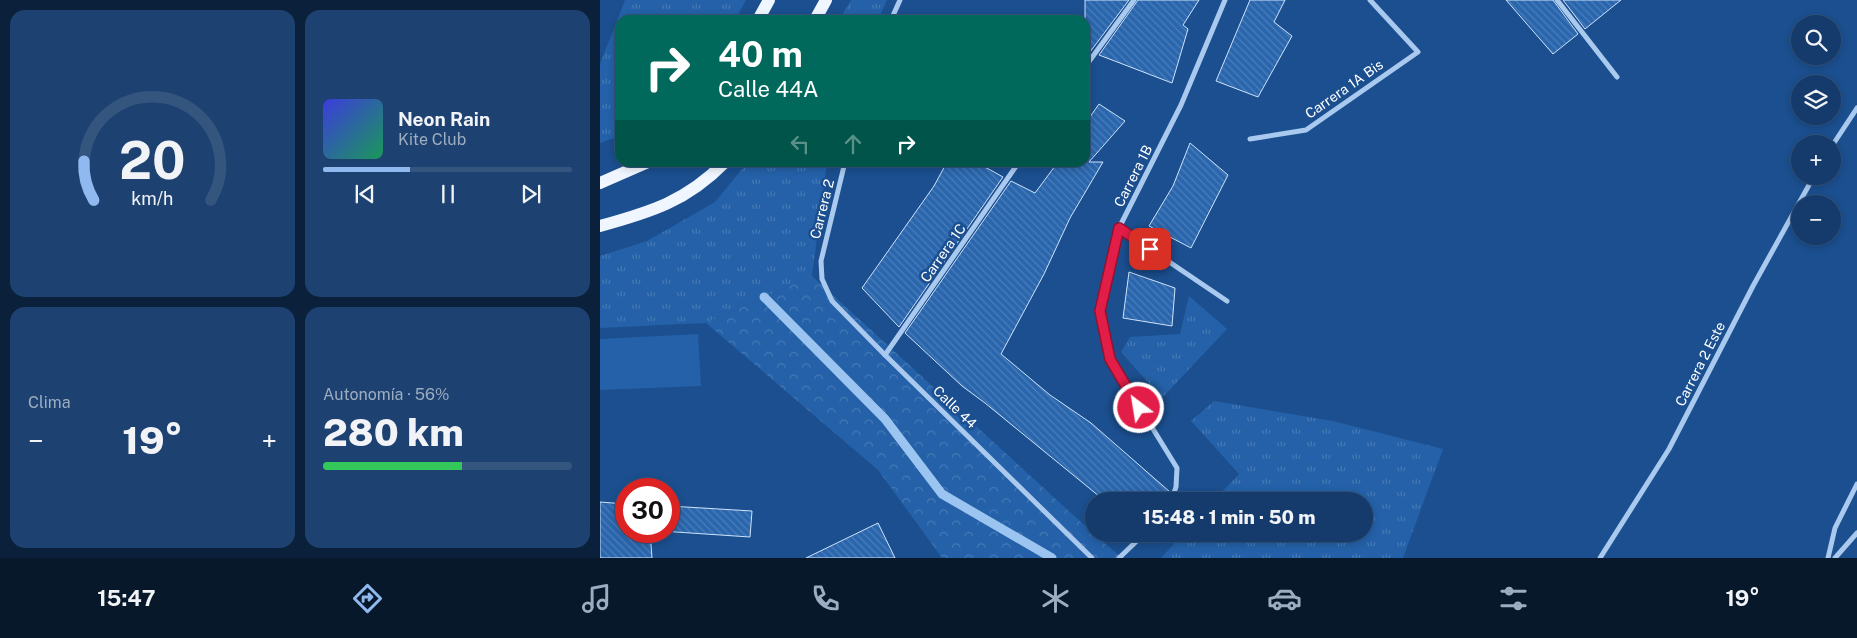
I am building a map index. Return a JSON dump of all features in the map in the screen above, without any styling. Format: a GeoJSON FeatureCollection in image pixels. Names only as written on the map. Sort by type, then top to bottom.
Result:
{"type":"FeatureCollection","features":[{"type":"Feature","properties":{"kind":"main road"},"geometry":{"type":"LineString","coordinates":[[761,15],[769,0]]}},
{"type":"Feature","properties":{"kind":"main road"},"geometry":{"type":"LineString","coordinates":[[818,15],[826,0]]}},
{"type":"Feature","properties":{"kind":"main road"},"geometry":{"type":"LineString","coordinates":[[600,183],[637,167]]}},
{"type":"Feature","properties":{"kind":"main road"},"geometry":{"type":"LineString","coordinates":[[600,226],[646,214],[682,197],[710,177],[720,167]]}},
{"type":"Feature","properties":{"kind":"street"},"geometry":{"type":"LineString","coordinates":[[893,15],[900,0]]}},
{"type":"Feature","properties":{"kind":"street"},"geometry":{"type":"LineString","coordinates":[[1090,60],[1134,0]]}},
{"type":"Feature","properties":{"kind":"street","name":"Carrera 1B"},"geometry":{"type":"LineString","coordinates":[[1174,492],[1177,468],[1110,359],[1100,311],[1119,228],[1181,105],[1225,0]]}},
{"type":"Feature","properties":{"kind":"street","name":"Carrera 1A Bis"},"geometry":{"type":"LineString","coordinates":[[1250,139],[1306,130],[1418,52],[1370,0]]}},
{"type":"Feature","properties":{"kind":"street"},"geometry":{"type":"LineString","coordinates":[[1557,0],[1617,77]]}},
{"type":"Feature","properties":{"kind":"street"},"geometry":{"type":"LineString","coordinates":[[1839,135],[1857,108]]}},
{"type":"Feature","properties":{"kind":"street","name":"Carrera 2"},"geometry":{"type":"LineString","coordinates":[[821,261],[844,167]]}},
{"type":"Feature","properties":{"kind":"street","name":"Carrera 1C"},"geometry":{"type":"LineString","coordinates":[[885,355],[1016,167]]}},
{"type":"Feature","properties":{"kind":"street","name":"Carrera 2 Este"},"geometry":{"type":"LineString","coordinates":[[1600,558],[1669,449],[1753,286],[1809,185]]}},
{"type":"Feature","properties":{"kind":"street"},"geometry":{"type":"LineString","coordinates":[[1119,228],[1226,301]]}},
{"type":"Feature","properties":{"kind":"street","name":"Calle 44"},"geometry":{"type":"LineString","coordinates":[[821,261],[822,279],[832,301],[1092,558]]}},
{"type":"Feature","properties":{"kind":"street"},"geometry":{"type":"LineString","coordinates":[[1828,558],[1835,528],[1857,484]]}},
{"type":"Feature","properties":{"kind":"street"},"geometry":{"type":"LineString","coordinates":[[1835,558],[1857,533]]}},
{"type":"Feature","properties":{"kind":"street"},"geometry":{"type":"LineString","coordinates":[[1119,558],[1136,542]]}},
{"type":"Feature","properties":{"kind":"green space"},"geometry":{"type":"Polygon","coordinates":[[[625,0],[746,0],[738,15],[619,15],[625,0]]]}},
{"type":"Feature","properties":{"kind":"green space"},"geometry":{"type":"Polygon","coordinates":[[[851,0],[887,0],[880,15],[842,15],[851,0]]]}},
{"type":"Feature","properties":{"kind":"green space"},"geometry":{"type":"Polygon","coordinates":[[[615,26],[615,138],[600,143],[600,64],[615,26]]]}},
{"type":"Feature","properties":{"kind":"green space"},"geometry":{"type":"Polygon","coordinates":[[[744,167],[826,167],[812,276],[706,323],[600,328],[600,256],[647,241],[715,202],[744,167]]]}},
{"type":"Feature","properties":{"kind":"green space"},"geometry":{"type":"Polygon","coordinates":[[[812,276],[1085,526],[1085,542],[1103,542],[1122,558],[942,558],[878,470],[706,323],[812,276]]]}},
{"type":"Feature","properties":{"kind":"green space"},"geometry":{"type":"Polygon","coordinates":[[[1189,296],[1227,329],[1162,398],[1121,352],[1130,337],[1180,334],[1189,296]]]}},
{"type":"Feature","properties":{"kind":"green space"},"geometry":{"type":"Polygon","coordinates":[[[698,334],[701,386],[600,390],[600,339],[698,334]]]}},
{"type":"Feature","properties":{"kind":"green space"},"geometry":{"type":"Polygon","coordinates":[[[1214,401],[1333,421],[1443,449],[1403,558],[1161,558],[1176,542],[1373,542],[1373,492],[1222,492],[1239,474],[1191,421],[1214,401]]]}},
{"type":"Feature","properties":{"kind":"building"},"geometry":{"type":"Polygon","coordinates":[[[1085,0],[1129,0],[1090,52],[1090,15],[1085,15],[1085,0]]]}},
{"type":"Feature","properties":{"kind":"building"},"geometry":{"type":"Polygon","coordinates":[[[1138,0],[1199,0],[1183,25],[1188,29],[1172,83],[1099,55],[1138,0]]]}},
{"type":"Feature","properties":{"kind":"building"},"geometry":{"type":"Polygon","coordinates":[[[1250,0],[1285,0],[1274,22],[1292,36],[1258,97],[1216,81],[1250,0]]]}},
{"type":"Feature","properties":{"kind":"building"},"geometry":{"type":"Polygon","coordinates":[[[1506,0],[1553,0],[1578,34],[1553,54],[1506,0]]]}},
{"type":"Feature","properties":{"kind":"building"},"geometry":{"type":"Polygon","coordinates":[[[1563,0],[1621,0],[1585,29],[1563,0]]]}},
{"type":"Feature","properties":{"kind":"building"},"geometry":{"type":"Polygon","coordinates":[[[1099,104],[1125,121],[1090,161],[1090,117],[1099,104]]]}},
{"type":"Feature","properties":{"kind":"building"},"geometry":{"type":"Polygon","coordinates":[[[1190,143],[1228,175],[1191,248],[1149,226],[1173,186],[1190,143]]]}},
{"type":"Feature","properties":{"kind":"building"},"geometry":{"type":"Polygon","coordinates":[[[1090,162],[1103,162],[1070,218],[1044,274],[1001,354],[1050,395],[1091,423],[1170,492],[1094,492],[962,386],[905,333],[1011,181],[1035,193],[1054,167],[1090,167],[1090,162]]]}},
{"type":"Feature","properties":{"kind":"building"},"geometry":{"type":"Polygon","coordinates":[[[944,167],[985,167],[1003,177],[899,327],[862,288],[934,186],[944,167]]]}},
{"type":"Feature","properties":{"kind":"building"},"geometry":{"type":"Polygon","coordinates":[[[1129,272],[1175,288],[1172,326],[1123,318],[1129,272]]]}},
{"type":"Feature","properties":{"kind":"building"},"geometry":{"type":"Polygon","coordinates":[[[600,502],[615,503],[615,543],[651,543],[652,558],[600,558],[600,502]]]}},
{"type":"Feature","properties":{"kind":"building"},"geometry":{"type":"Polygon","coordinates":[[[680,507],[752,511],[750,537],[680,532],[680,507]]]}},
{"type":"Feature","properties":{"kind":"building"},"geometry":{"type":"Polygon","coordinates":[[[878,523],[895,558],[806,558],[878,523]]]}},
{"type":"Feature","properties":{"kind":"waterway"},"geometry":{"type":"LineString","coordinates":[[764,297],[885,419],[942,494],[1052,558]]}},
{"type":"Feature","properties":{"kind":"route"},"geometry":{"type":"LineString","coordinates":[[1139,408],[1110,359],[1100,311],[1119,228],[1150,249]]}}]}
